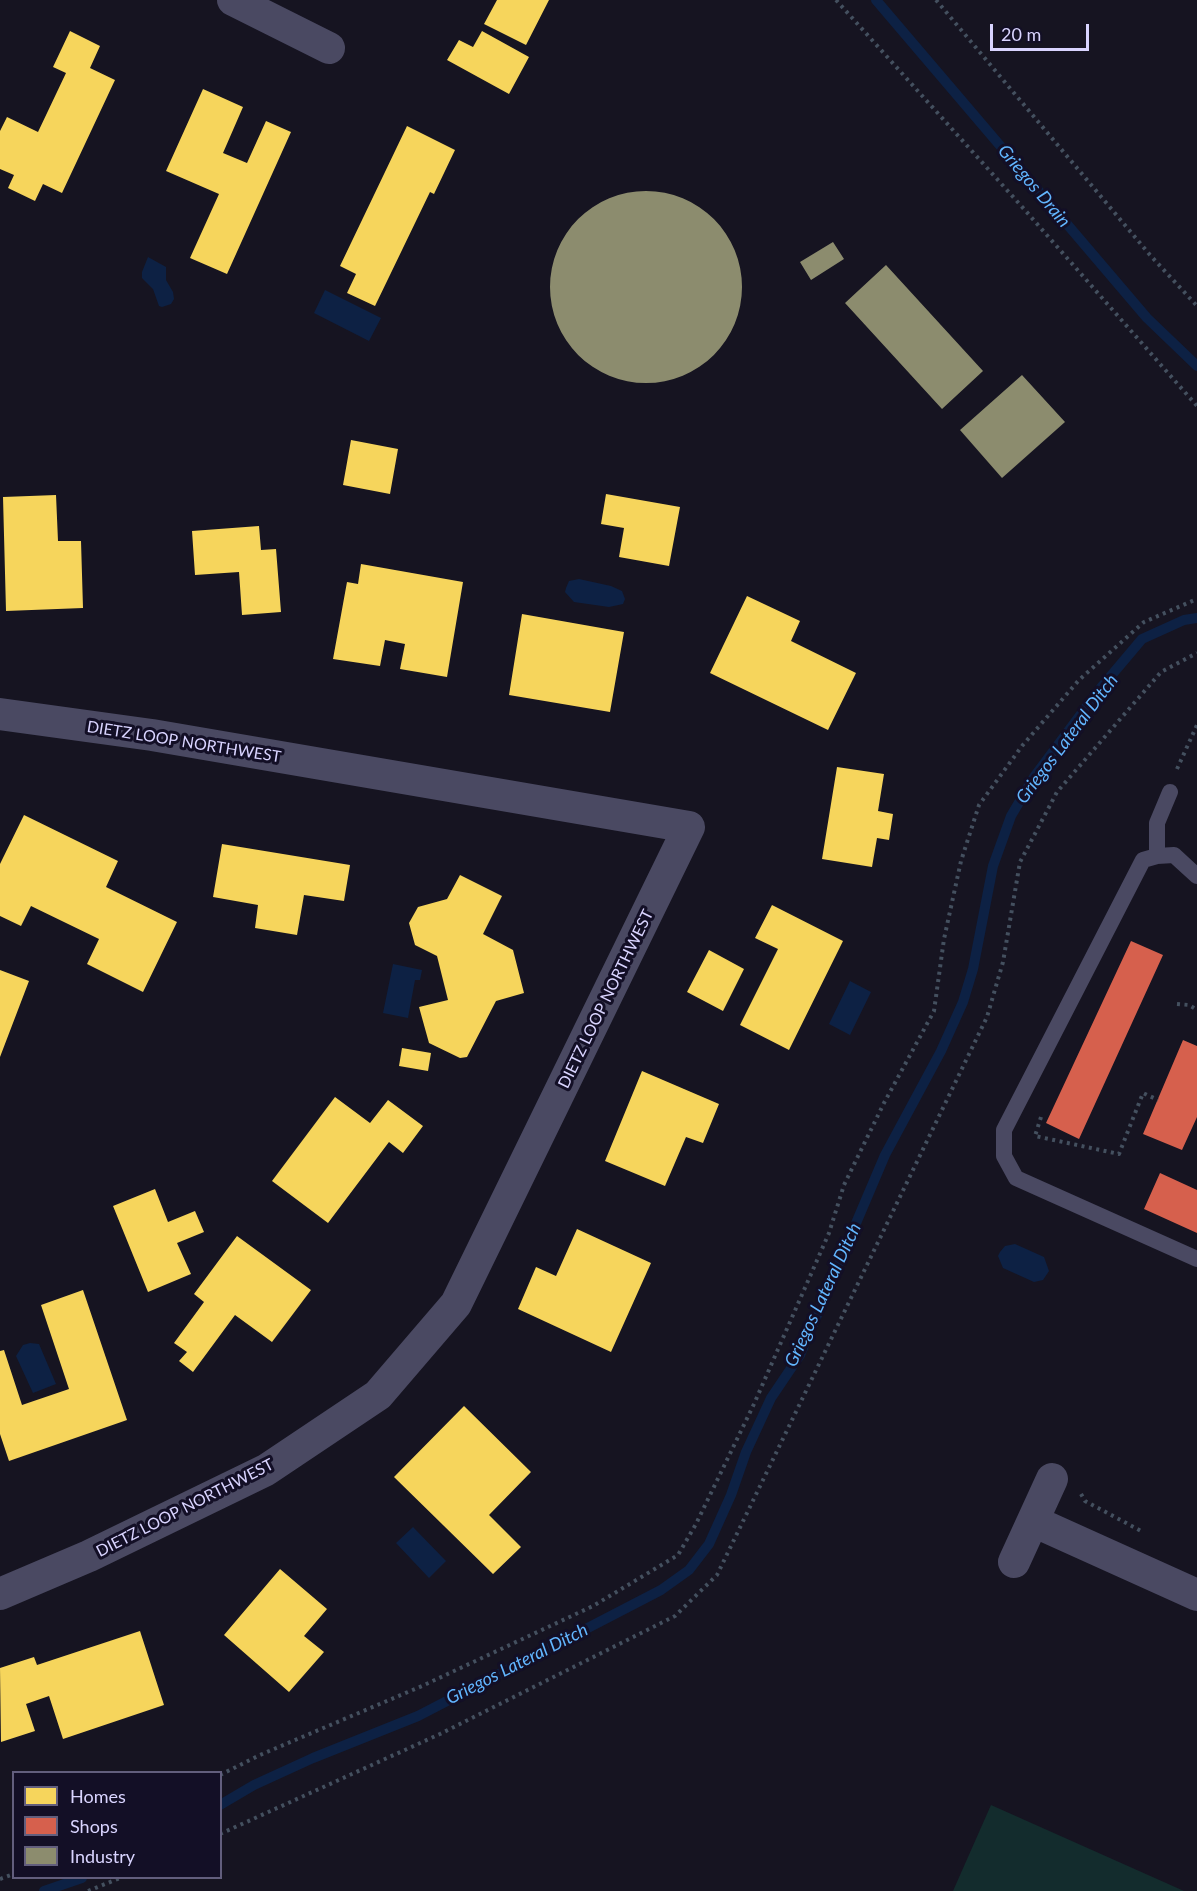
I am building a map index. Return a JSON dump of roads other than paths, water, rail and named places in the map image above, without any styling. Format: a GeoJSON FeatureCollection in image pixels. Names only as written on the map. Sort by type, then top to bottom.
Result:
{"type":"FeatureCollection","features":[{"type":"Feature","properties":{"kind":"street"},"geometry":{"type":"LineString","coordinates":[[232,0],[329,48]]}},
{"type":"Feature","properties":{"kind":"street","name":"DIETZ LOOP NORTHWEST"},"geometry":{"type":"LineString","coordinates":[[0,714],[152,735],[688,827],[456,1304],[378,1395],[266,1470],[89,1556],[0,1594]]}},
{"type":"Feature","properties":{"kind":"street"},"geometry":{"type":"LineString","coordinates":[[1014,1562],[1052,1479]]}},
{"type":"Feature","properties":{"kind":"street"},"geometry":{"type":"LineString","coordinates":[[1033,1521],[1197,1594]]}},
{"type":"Feature","properties":{"kind":"lane"},"geometry":{"type":"LineString","coordinates":[[1157,856],[1157,823],[1170,792]]}},
{"type":"Feature","properties":{"kind":"lane"},"geometry":{"type":"LineString","coordinates":[[1197,876],[1174,855],[1143,860],[1004,1130],[1004,1156],[1016,1178],[1197,1259]]}},
{"type":"Feature","properties":{"kind":"water"},"geometry":{"type":"Polygon","coordinates":[[[148,257],[166,267],[166,280],[174,299],[171,304],[159,306],[153,289],[142,278],[148,257]]]}},
{"type":"Feature","properties":{"kind":"water"},"geometry":{"type":"Polygon","coordinates":[[[325,290],[381,318],[369,341],[314,313],[325,290]]]}},
{"type":"Feature","properties":{"kind":"water"},"geometry":{"type":"Polygon","coordinates":[[[579,579],[611,586],[622,591],[625,599],[623,604],[609,607],[574,602],[565,592],[569,581],[579,579]]]}},
{"type":"Feature","properties":{"kind":"water"},"geometry":{"type":"Polygon","coordinates":[[[393,964],[422,970],[420,980],[415,980],[408,1018],[383,1013],[393,964]]]}},
{"type":"Feature","properties":{"kind":"water"},"geometry":{"type":"Polygon","coordinates":[[[850,981],[871,992],[850,1035],[829,1024],[850,981]]]}},
{"type":"Feature","properties":{"kind":"water"},"geometry":{"type":"Polygon","coordinates":[[[1015,1244],[1044,1257],[1049,1271],[1043,1280],[1034,1282],[1003,1268],[998,1256],[1000,1252],[1005,1246],[1015,1244]]]}},
{"type":"Feature","properties":{"kind":"water"},"geometry":{"type":"Polygon","coordinates":[[[39,1344],[56,1384],[33,1393],[16,1356],[23,1345],[39,1344]]]}},
{"type":"Feature","properties":{"kind":"water"},"geometry":{"type":"Polygon","coordinates":[[[413,1527],[446,1561],[429,1578],[396,1543],[413,1527]]]}},
{"type":"Feature","properties":{"kind":"waterway","name":"Griegos Drain"},"geometry":{"type":"LineString","coordinates":[[876,0],[1147,318],[1197,366]]}},
{"type":"Feature","properties":{"kind":"waterway","name":"Griegos Lateral Ditch"},"geometry":{"type":"LineString","coordinates":[[222,1804],[254,1785],[313,1758],[418,1716],[661,1590],[689,1570],[709,1544],[731,1495],[746,1452],[771,1398],[800,1355],[885,1155],[941,1051],[963,1002],[973,969],[993,866],[1011,816],[1034,777],[1099,690],[1142,639],[1184,620],[1197,618]]}},
{"type":"Feature","properties":{"kind":"waterway","name":"Griegos Lateral Ditch"},"geometry":{"type":"LineString","coordinates":[[44,1891],[79,1879]]}}]}
